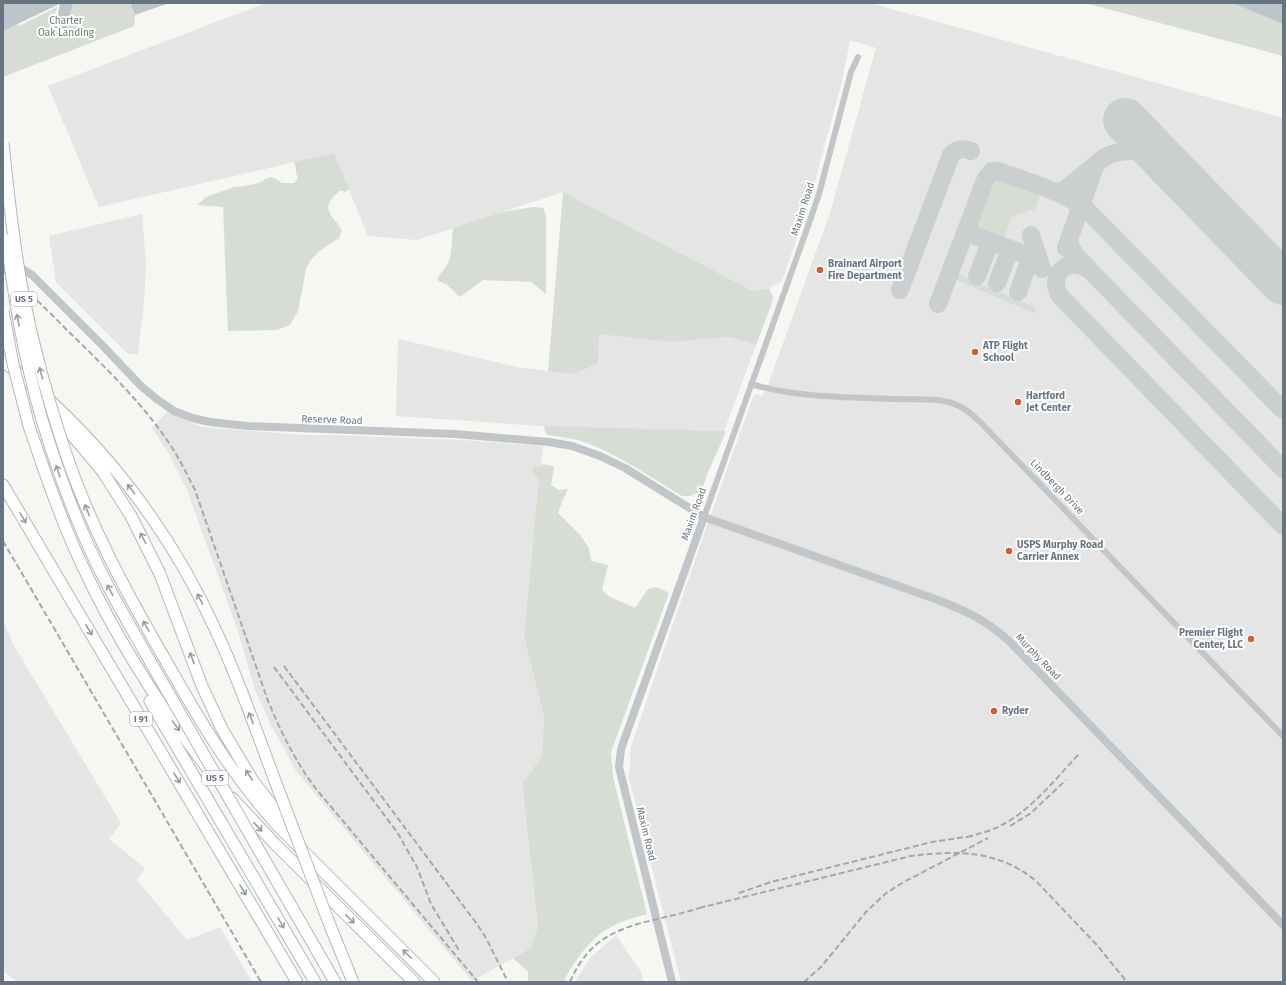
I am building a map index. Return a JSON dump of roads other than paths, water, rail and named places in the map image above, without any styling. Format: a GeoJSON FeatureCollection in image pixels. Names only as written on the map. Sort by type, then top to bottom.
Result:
{"type":"FeatureCollection","features":[{"type":"Feature","properties":{"kind":"highway","name":"US 5"},"geometry":{"type":"LineString","coordinates":[[3,144],[14,236],[25,301],[42,377],[65,451],[91,518],[117,574],[216,747],[240,781],[270,818],[434,982]]}},
{"type":"Feature","properties":{"kind":"highway"},"geometry":{"type":"LineString","coordinates":[[3,196],[18,322],[31,380],[64,487],[82,532],[111,592],[143,649],[335,982]]}},
{"type":"Feature","properties":{"kind":"highway","name":"US 5"},"geometry":{"type":"LineString","coordinates":[[3,311],[13,364],[29,426],[46,477],[68,534],[88,578],[120,639],[148,685],[193,750],[224,789],[261,830],[414,982]]}},
{"type":"Feature","properties":{"kind":"highway"},"geometry":{"type":"LineString","coordinates":[[3,361],[27,380],[77,426],[108,460],[157,526],[192,582],[229,660],[353,982]]}},
{"type":"Feature","properties":{"kind":"highway"},"geometry":{"type":"LineString","coordinates":[[45,396],[51,410],[102,472],[124,504],[141,534],[165,586],[207,698],[240,761],[253,782],[282,819],[334,873],[353,902]]}},
{"type":"Feature","properties":{"kind":"highway","name":"I 91"},"geometry":{"type":"LineString","coordinates":[[3,484],[297,982]]}},
{"type":"Feature","properties":{"kind":"highway"},"geometry":{"type":"LineString","coordinates":[[68,534],[76,565],[110,631],[315,982]]}},
{"type":"Feature","properties":{"kind":"highway"},"geometry":{"type":"LineString","coordinates":[[280,953],[291,982]]}},
{"type":"Feature","properties":{"kind":"street","name":"Maxim Road"},"geometry":{"type":"LineString","coordinates":[[672,982],[619,767],[621,749],[813,212],[852,72],[858,57]]}},
{"type":"Feature","properties":{"kind":"street","name":"Reserve Road"},"geometry":{"type":"LineString","coordinates":[[3,257],[32,275],[142,386],[158,400],[174,411],[192,418],[210,422],[247,426],[455,434],[548,442],[572,446],[600,456],[625,468],[704,517]]}},
{"type":"Feature","properties":{"kind":"street","name":"Lindbergh Drive"},"geometry":{"type":"LineString","coordinates":[[751,384],[777,391],[804,394],[938,401],[959,406],[966,410],[983,425],[1283,736]]}},
{"type":"Feature","properties":{"kind":"street","name":"Murphy Road"},"geometry":{"type":"LineString","coordinates":[[704,517],[938,600],[964,610],[986,622],[1009,641],[1283,925]]}},
{"type":"Feature","properties":{"kind":"railway"},"geometry":{"type":"LineString","coordinates":[[3,271],[38,301],[108,370],[144,409],[169,443],[195,490],[268,701],[296,758],[309,780],[317,790],[478,982]]}},
{"type":"Feature","properties":{"kind":"railway"},"geometry":{"type":"LineString","coordinates":[[3,541],[261,982]]}},
{"type":"Feature","properties":{"kind":"railway"},"geometry":{"type":"LineString","coordinates":[[284,666],[477,924],[486,938],[508,982]]}},
{"type":"Feature","properties":{"kind":"railway"},"geometry":{"type":"LineString","coordinates":[[274,667],[397,832],[417,867],[431,904],[460,952]]}},
{"type":"Feature","properties":{"kind":"railway"},"geometry":{"type":"LineString","coordinates":[[967,837],[996,828],[1023,811],[1043,793],[1080,753]]}},
{"type":"Feature","properties":{"kind":"railway"},"geometry":{"type":"LineString","coordinates":[[1010,826],[1031,813],[1066,780]]}},
{"type":"Feature","properties":{"kind":"railway"},"geometry":{"type":"LineString","coordinates":[[739,893],[771,882],[932,842],[972,836]]}},
{"type":"Feature","properties":{"kind":"railway"},"geometry":{"type":"LineString","coordinates":[[804,982],[821,967],[866,912],[885,894],[902,883],[988,838]]}},
{"type":"Feature","properties":{"kind":"railway"},"geometry":{"type":"LineString","coordinates":[[699,908],[911,856],[945,853],[976,855],[1007,863],[1036,881],[1096,944],[1127,982]]}},
{"type":"Feature","properties":{"kind":"railway"},"geometry":{"type":"LineString","coordinates":[[570,982],[581,961],[595,946],[610,935],[645,922],[705,906]]}},
{"type":"Feature","properties":{"kind":"place","name":"Brainard Airport Fire Department"},"geometry":{"type":"Point","coordinates":[820,270]}},
{"type":"Feature","properties":{"kind":"place","name":"ATP Flight School"},"geometry":{"type":"Point","coordinates":[975,352]}},
{"type":"Feature","properties":{"kind":"place","name":"Hartford Jet Center"},"geometry":{"type":"Point","coordinates":[1018,402]}},
{"type":"Feature","properties":{"kind":"place","name":"USPS Murphy Road Carrier Annex"},"geometry":{"type":"Point","coordinates":[1009,551]}},
{"type":"Feature","properties":{"kind":"place","name":"Premier Flight Center, LLC"},"geometry":{"type":"Point","coordinates":[1251,639]}},
{"type":"Feature","properties":{"kind":"place","name":"Ryder"},"geometry":{"type":"Point","coordinates":[994,711]}},
{"type":"Feature","properties":{"kind":"park label","name":"Charter Oak Landing"},"geometry":{"type":"Point","coordinates":[66,26]}}]}
